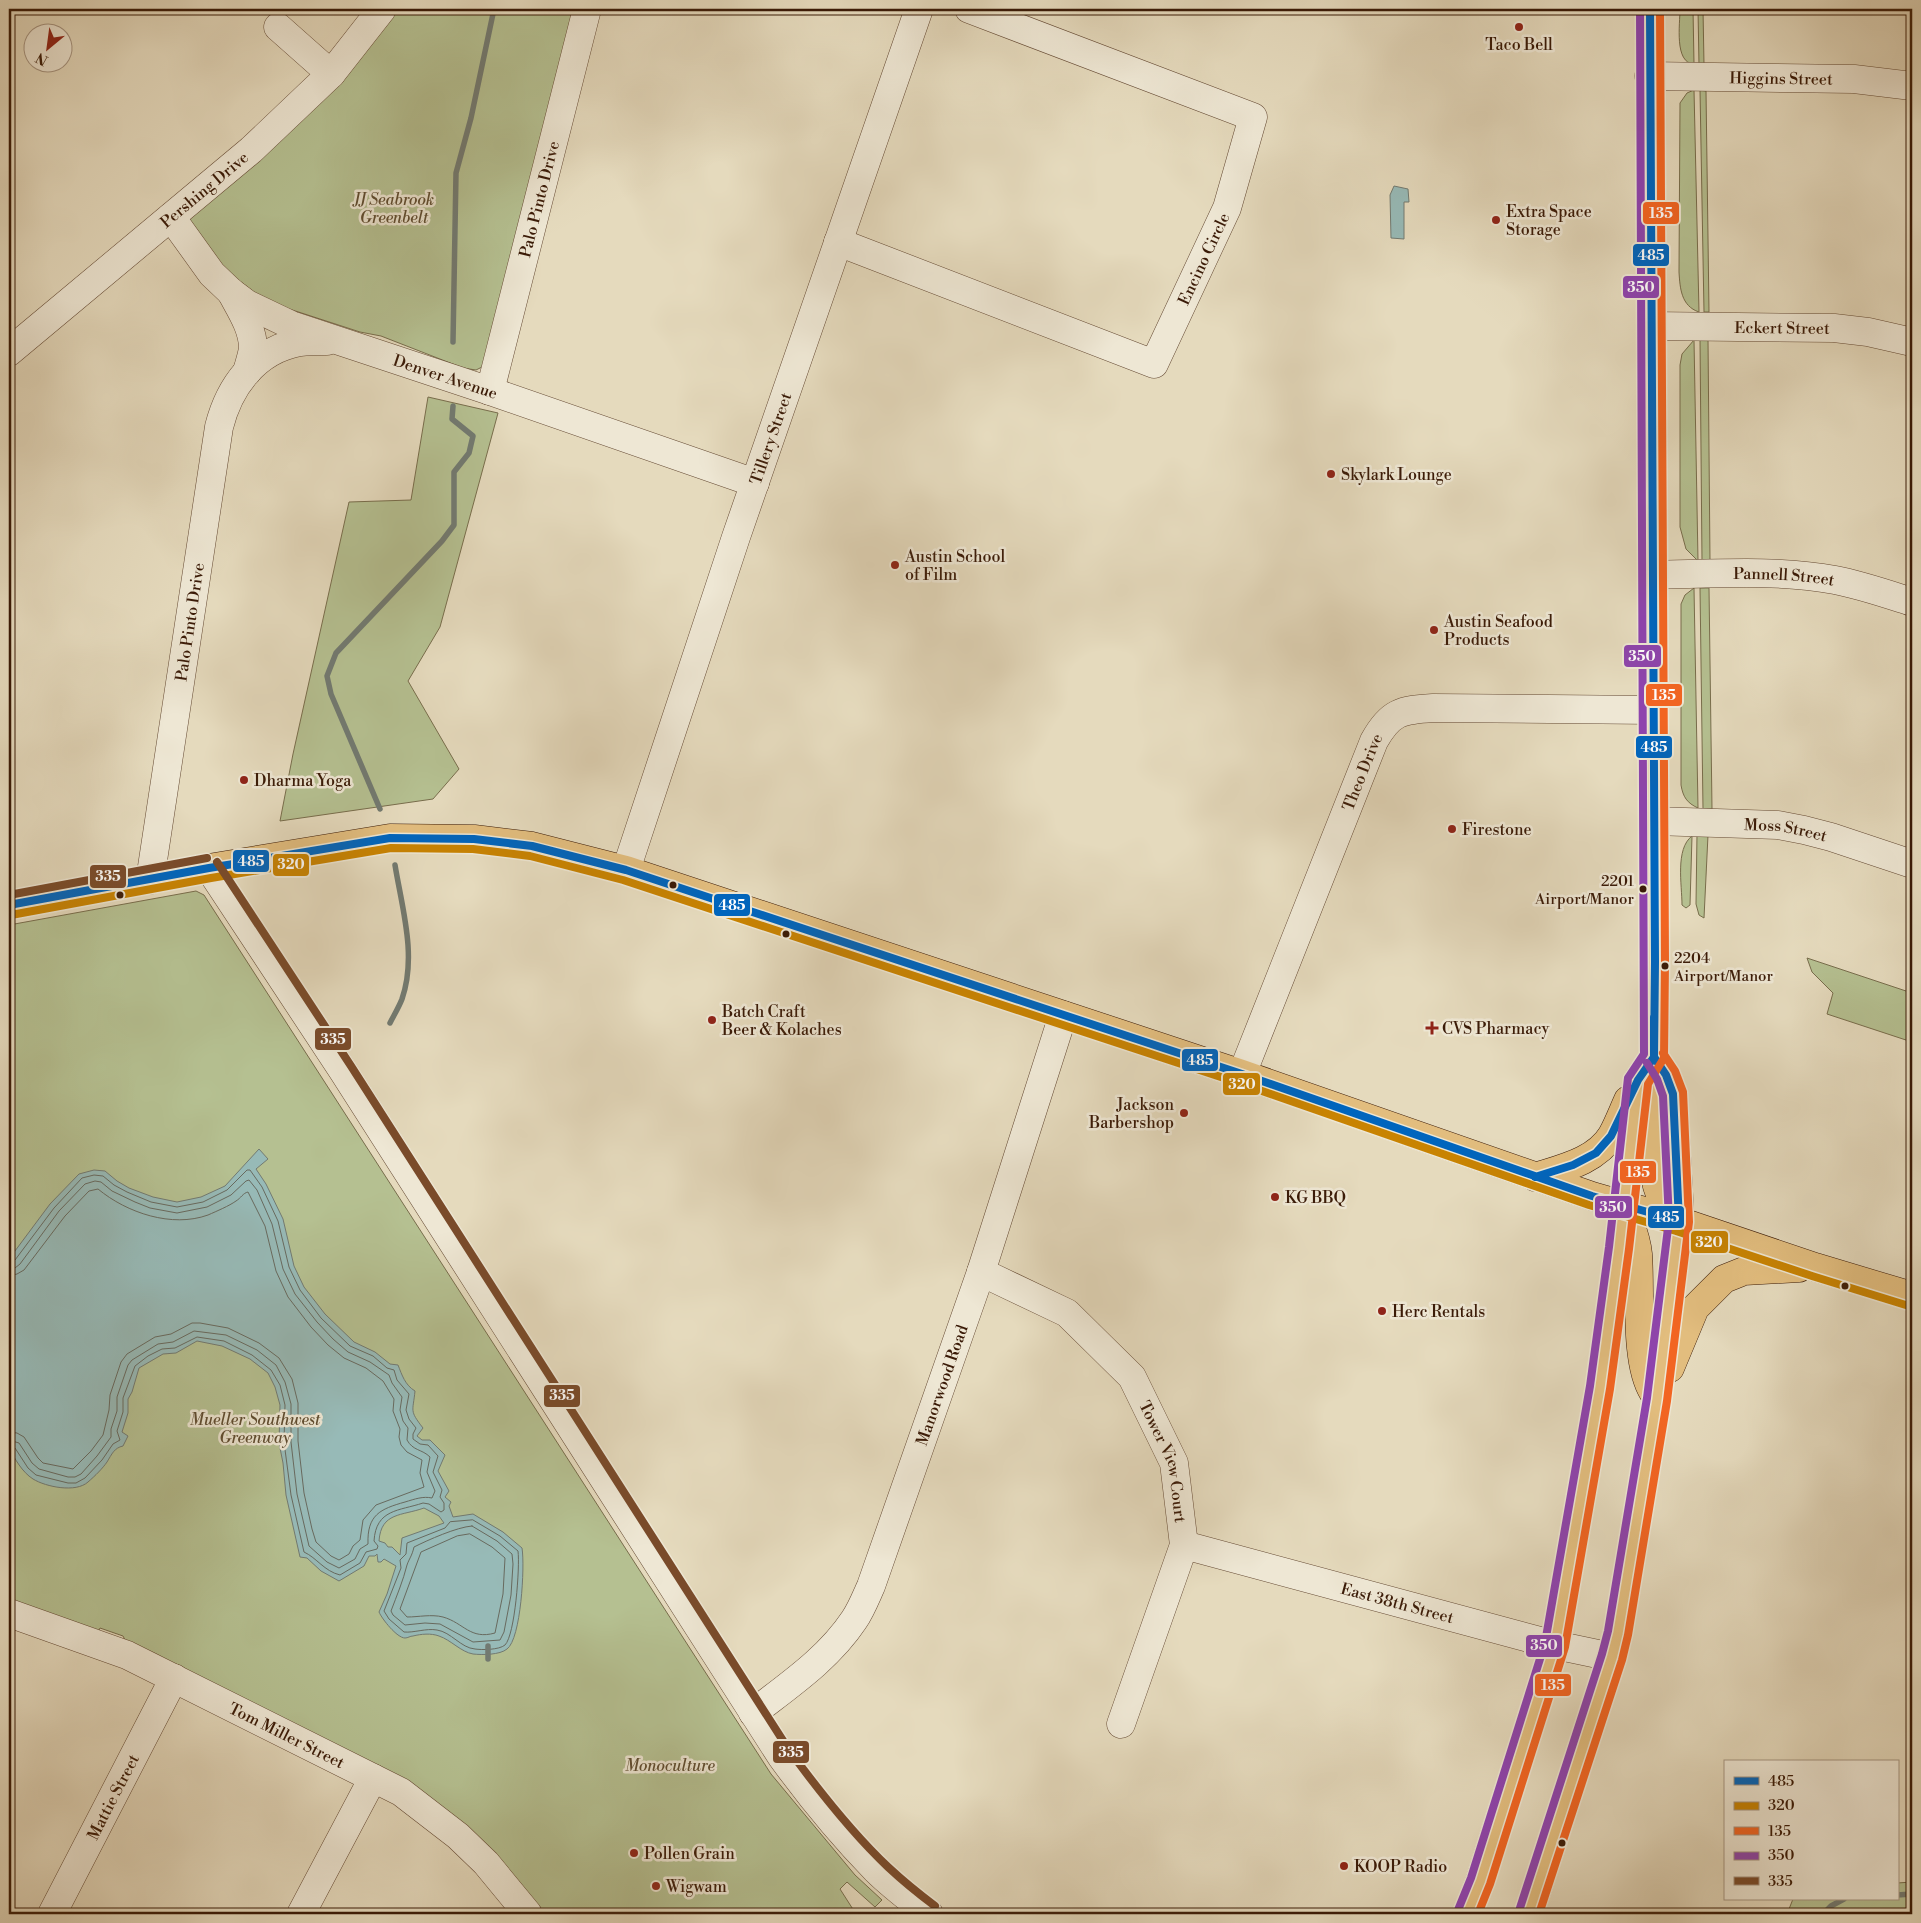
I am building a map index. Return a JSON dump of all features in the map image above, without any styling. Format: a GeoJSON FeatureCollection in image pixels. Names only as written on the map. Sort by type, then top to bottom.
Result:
{"type":"FeatureCollection","features":[{"type":"Feature","properties":{"kind":"main road"},"geometry":{"type":"LineString","coordinates":[[1529,1914],[1612,1657],[1618,1633],[1657,1399],[1679,1221],[1673,1094],[1666,1075],[1654,1057],[1650,9]]}},
{"type":"Feature","properties":{"kind":"main road"},"geometry":{"type":"LineString","coordinates":[[9,905],[209,868],[390,838],[474,838],[532,846],[626,870],[1242,1074],[1623,1206],[1679,1221],[1815,1267],[1912,1296]]}},
{"type":"Feature","properties":{"kind":"main road"},"geometry":{"type":"LineString","coordinates":[[1536,1177],[1573,1165],[1596,1153],[1611,1136],[1638,1080],[1654,1057]]}},
{"type":"Feature","properties":{"kind":"main road"},"geometry":{"type":"LineString","coordinates":[[1467,1914],[1480,1881],[1555,1645],[1600,1388],[1619,1248],[1638,1080]]}},
{"type":"Feature","properties":{"kind":"main road"},"geometry":{"type":"LineString","coordinates":[[1638,1080],[1649,1109],[1656,1183],[1664,1201],[1679,1221]]}},
{"type":"Feature","properties":{"kind":"main road"},"geometry":{"type":"LineString","coordinates":[[1623,1206],[1633,1229],[1638,1252],[1640,1331],[1644,1374],[1657,1399]]}},
{"type":"Feature","properties":{"kind":"main road"},"geometry":{"type":"LineString","coordinates":[[1657,1399],[1695,1308],[1724,1279],[1744,1271],[1815,1267]]}},
{"type":"Feature","properties":{"kind":"street","name":"Pershing Drive"},"geometry":{"type":"LineString","coordinates":[[9,352],[251,150],[331,74],[382,9]]}},
{"type":"Feature","properties":{"kind":"street","name":"Palo Pinto Drive"},"geometry":{"type":"LineString","coordinates":[[490,391],[587,9]]}},
{"type":"Feature","properties":{"kind":"street","name":"Tillery Street"},"geometry":{"type":"LineString","coordinates":[[626,870],[755,483],[919,9]]}},
{"type":"Feature","properties":{"kind":"street","name":"Encino Circle"},"geometry":{"type":"LineString","coordinates":[[838,242],[1154,364],[1227,208],[1253,117],[969,9]]}},
{"type":"Feature","properties":{"kind":"street"},"geometry":{"type":"LineString","coordinates":[[278,27],[331,74]]}},
{"type":"Feature","properties":{"kind":"street","name":"Higgins Street"},"geometry":{"type":"LineString","coordinates":[[1649,76],[1854,79],[1912,86]]}},
{"type":"Feature","properties":{"kind":"street","name":"Denver Avenue"},"geometry":{"type":"LineString","coordinates":[[171,217],[212,274],[231,292],[247,304],[291,325],[490,391],[755,483]]}},
{"type":"Feature","properties":{"kind":"street","name":"Palo Pinto Drive"},"geometry":{"type":"LineString","coordinates":[[231,292],[251,336],[253,349],[247,372]]}},
{"type":"Feature","properties":{"kind":"street","name":"Eckert Street"},"geometry":{"type":"LineString","coordinates":[[1651,326],[1834,328],[1868,332],[1912,342]]}},
{"type":"Feature","properties":{"kind":"street","name":"Palo Pinto Drive"},"geometry":{"type":"LineString","coordinates":[[150,880],[219,427],[224,406],[234,388],[259,360],[276,350],[300,342],[336,340]]}},
{"type":"Feature","properties":{"kind":"street","name":"Pannell Street"},"geometry":{"type":"LineString","coordinates":[[1652,575],[1761,574],[1835,580],[1912,602]]}},
{"type":"Feature","properties":{"kind":"street","name":"Theo Drive"},"geometry":{"type":"LineString","coordinates":[[1242,1074],[1374,741],[1382,726],[1393,716],[1411,710],[1433,708],[1653,710]]}},
{"type":"Feature","properties":{"kind":"street","name":"Moss Street"},"geometry":{"type":"LineString","coordinates":[[1654,821],[1778,825],[1831,837],[1912,864]]}},
{"type":"Feature","properties":{"kind":"street"},"geometry":{"type":"LineString","coordinates":[[209,868],[348,1079],[662,1567],[781,1756],[830,1819],[878,1871],[928,1914]]}},
{"type":"Feature","properties":{"kind":"street","name":"Manorwood Road"},"geometry":{"type":"LineString","coordinates":[[753,1713],[813,1667],[838,1643],[856,1619],[871,1586],[981,1272],[1064,1015]]}},
{"type":"Feature","properties":{"kind":"street","name":"Tower View Court"},"geometry":{"type":"LineString","coordinates":[[981,1272],[1067,1312],[1132,1377],[1174,1463],[1184,1545],[1121,1724]]}},
{"type":"Feature","properties":{"kind":"street","name":"East 38th Street"},"geometry":{"type":"LineString","coordinates":[[1184,1545],[1555,1645],[1612,1657]]}},
{"type":"Feature","properties":{"kind":"street","name":"Tom Miller Street"},"geometry":{"type":"LineString","coordinates":[[9,1613],[127,1655],[401,1792],[458,1836],[492,1870],[528,1914]]}},
{"type":"Feature","properties":{"kind":"street","name":"Mattie Street"},"geometry":{"type":"LineString","coordinates":[[52,1914],[174,1678]]}},
{"type":"Feature","properties":{"kind":"street"},"geometry":{"type":"LineString","coordinates":[[301,1914],[373,1778]]}},
{"type":"Feature","properties":{"kind":"green space","name":"JJ Seabrook Greenbelt"},"geometry":{"type":"Polygon","coordinates":[[[394,9],[573,9],[484,366],[476,370],[463,368],[381,336],[360,332],[280,306],[262,298],[217,260],[190,225],[189,218],[394,9]]]}},
{"type":"Feature","properties":{"kind":"green space"},"geometry":{"type":"Polygon","coordinates":[[[1680,9],[1693,9],[1694,64],[1688,62],[1683,57],[1681,50],[1679,33],[1680,9]]]}},
{"type":"Feature","properties":{"kind":"green space"},"geometry":{"type":"Polygon","coordinates":[[[1698,9],[1703,9],[1704,65],[1699,65],[1698,9]]]}},
{"type":"Feature","properties":{"kind":"green space"},"geometry":{"type":"Polygon","coordinates":[[[1694,90],[1699,312],[1685,301],[1681,290],[1679,272],[1680,103],[1687,93],[1694,90]]]}},
{"type":"Feature","properties":{"kind":"green space"},"geometry":{"type":"Polygon","coordinates":[[[1700,90],[1706,91],[1709,312],[1704,312],[1700,90]]]}},
{"type":"Feature","properties":{"kind":"green space"},"geometry":{"type":"Polygon","coordinates":[[[1700,339],[1708,339],[1710,561],[1702,561],[1700,339]]]}},
{"type":"Feature","properties":{"kind":"green space"},"geometry":{"type":"Polygon","coordinates":[[[1694,340],[1698,561],[1686,549],[1680,527],[1680,365],[1682,354],[1694,340]]]}},
{"type":"Feature","properties":{"kind":"green space"},"geometry":{"type":"Polygon","coordinates":[[[428,397],[498,413],[440,627],[408,681],[459,769],[433,799],[280,821],[349,502],[411,500],[428,397]]]}},
{"type":"Feature","properties":{"kind":"green space"},"geometry":{"type":"Polygon","coordinates":[[[1694,588],[1698,808],[1686,799],[1681,785],[1681,604],[1685,595],[1694,588]]]}},
{"type":"Feature","properties":{"kind":"green space"},"geometry":{"type":"Polygon","coordinates":[[[1700,588],[1709,588],[1712,809],[1703,809],[1700,588]]]}},
{"type":"Feature","properties":{"kind":"green space"},"geometry":{"type":"Polygon","coordinates":[[[1697,834],[1708,835],[1704,918],[1699,915],[1696,904],[1697,834]]]}},
{"type":"Feature","properties":{"kind":"green space"},"geometry":{"type":"Polygon","coordinates":[[[1692,836],[1690,905],[1686,908],[1682,905],[1681,858],[1683,849],[1692,836]]]}},
{"type":"Feature","properties":{"kind":"green space","name":"Mueller Southwest Greenway"},"geometry":{"type":"Polygon","coordinates":[[[196,891],[204,895],[771,1774],[855,1875],[882,1900],[875,1907],[847,1882],[840,1889],[856,1914],[541,1914],[519,1882],[196,1675],[125,1640],[123,1636],[100,1628],[98,1632],[9,1600],[9,925],[196,891]]]}},
{"type":"Feature","properties":{"kind":"green space"},"geometry":{"type":"Polygon","coordinates":[[[1807,958],[1912,993],[1912,1042],[1827,1014],[1833,993],[1812,972],[1807,958]]]}},
{"type":"Feature","properties":{"kind":"green space"},"geometry":{"type":"Polygon","coordinates":[[[1912,1882],[1912,1909],[1893,1910],[1892,1914],[1787,1914],[1793,1900],[1898,1900],[1898,1883],[1912,1882]]]}},
{"type":"Feature","properties":{"kind":"water"},"geometry":{"type":"Polygon","coordinates":[[[1394,186],[1408,189],[1409,202],[1404,202],[1404,239],[1391,238],[1390,195],[1394,186]]]}},
{"type":"Feature","properties":{"kind":"water"},"geometry":{"type":"Polygon","coordinates":[[[259,1149],[268,1159],[256,1169],[266,1184],[283,1219],[294,1266],[304,1287],[325,1314],[354,1342],[375,1352],[390,1364],[398,1365],[406,1383],[415,1391],[413,1411],[423,1428],[417,1436],[422,1440],[430,1440],[445,1455],[438,1471],[449,1491],[445,1497],[451,1502],[449,1506],[453,1517],[473,1514],[503,1532],[522,1548],[523,1570],[519,1617],[512,1643],[504,1651],[491,1654],[473,1654],[436,1635],[423,1634],[405,1638],[394,1632],[379,1612],[396,1566],[384,1559],[378,1562],[377,1554],[369,1556],[364,1566],[339,1581],[321,1571],[307,1558],[300,1557],[286,1495],[279,1443],[280,1405],[275,1387],[268,1373],[250,1359],[222,1346],[197,1341],[176,1353],[163,1354],[139,1368],[128,1399],[128,1413],[122,1432],[128,1436],[123,1446],[115,1450],[101,1469],[83,1485],[61,1488],[39,1482],[25,1473],[19,1465],[9,1448],[9,1259],[50,1204],[79,1174],[94,1170],[105,1171],[129,1188],[153,1197],[177,1202],[201,1197],[225,1186],[259,1149]],[[424,1508],[401,1514],[388,1520],[381,1532],[379,1541],[385,1543],[388,1547],[392,1547],[400,1555],[402,1538],[444,1523],[439,1516],[424,1508]]]}},
{"type":"Feature","properties":{"kind":"waterway"},"geometry":{"type":"LineString","coordinates":[[453,342],[456,173],[471,118],[494,9]]}},
{"type":"Feature","properties":{"kind":"waterway"},"geometry":{"type":"LineString","coordinates":[[380,809],[331,694],[327,676],[336,653],[442,541],[454,525],[454,472],[469,453],[473,436],[452,419],[453,406]]}},
{"type":"Feature","properties":{"kind":"waterway"},"geometry":{"type":"LineString","coordinates":[[390,1023],[402,999],[408,966],[407,932],[395,865]]}},
{"type":"Feature","properties":{"kind":"waterway"},"geometry":{"type":"LineString","coordinates":[[488,1646],[488,1659]]}},
{"type":"Feature","properties":{"kind":"waterway"},"geometry":{"type":"LineString","coordinates":[[1898,1895],[1912,1894]]}},
{"type":"Feature","properties":{"kind":"waterway"},"geometry":{"type":"LineString","coordinates":[[1823,1914],[1831,1906],[1842,1900]]}},
{"type":"Feature","properties":{"kind":"transit line","name":"350"},"geometry":{"type":"LineString","coordinates":[[1458,1910],[1471,1878],[1545,1643],[1590,1386],[1609,1247],[1628,1078],[1644,1054],[1640,9]]}},
{"type":"Feature","properties":{"kind":"transit line","name":"485"},"geometry":{"type":"LineString","coordinates":[[9,905],[209,868],[390,838],[474,839],[532,846],[626,870],[1242,1074],[1592,1196],[1679,1221],[1673,1094],[1666,1075],[1654,1057],[1650,9]]}},
{"type":"Feature","properties":{"kind":"transit line","name":"135"},"geometry":{"type":"LineString","coordinates":[[1478,1914],[1490,1884],[1565,1647],[1610,1389],[1629,1249],[1648,1084],[1664,1058],[1660,9]]}},
{"type":"Feature","properties":{"kind":"transit line","name":"320"},"geometry":{"type":"LineString","coordinates":[[11,915],[211,878],[391,848],[473,849],[530,856],[623,880],[1239,1083],[1589,1205],[1909,1306]]}},
{"type":"Feature","properties":{"kind":"transit line","name":"335"},"geometry":{"type":"LineString","coordinates":[[9,895],[207,858]]}},
{"type":"Feature","properties":{"kind":"transit line","name":"335"},"geometry":{"type":"LineString","coordinates":[[217,862],[351,1066],[789,1750],[824,1796],[874,1854],[935,1906]]}},
{"type":"Feature","properties":{"kind":"transit line","name":"485"},"geometry":{"type":"LineString","coordinates":[[1535,1177],[1573,1165],[1596,1153],[1611,1136],[1638,1080],[1654,1057],[1654,1017]]}},
{"type":"Feature","properties":{"kind":"transit line","name":"135"},"geometry":{"type":"LineString","coordinates":[[1539,1914],[1622,1660],[1628,1635],[1667,1401],[1689,1222],[1683,1092],[1675,1071],[1663,1053]]}},
{"type":"Feature","properties":{"kind":"transit line","name":"350"},"geometry":{"type":"LineString","coordinates":[[1519,1911],[1608,1631],[1647,1398],[1669,1220],[1663,1096],[1657,1079],[1647,1063]]}},
{"type":"Feature","properties":{"kind":"place","name":"Taco Bell"},"geometry":{"type":"Point","coordinates":[1519,27]}},
{"type":"Feature","properties":{"kind":"place","name":"Extra Space Storage"},"geometry":{"type":"Point","coordinates":[1496,220]}},
{"type":"Feature","properties":{"kind":"place","name":"Skylark Lounge"},"geometry":{"type":"Point","coordinates":[1331,474]}},
{"type":"Feature","properties":{"kind":"place","name":"Austin School of Film"},"geometry":{"type":"Point","coordinates":[895,565]}},
{"type":"Feature","properties":{"kind":"place","name":"Austin Seafood Products"},"geometry":{"type":"Point","coordinates":[1434,630]}},
{"type":"Feature","properties":{"kind":"place","name":"Dharma Yoga"},"geometry":{"type":"Point","coordinates":[244,780]}},
{"type":"Feature","properties":{"kind":"place","name":"Firestone"},"geometry":{"type":"Point","coordinates":[1452,829]}},
{"type":"Feature","properties":{"kind":"place","name":"2201 Airport/Manor"},"geometry":{"type":"Point","coordinates":[1643,889]}},
{"type":"Feature","properties":{"kind":"place","name":"2204 Airport/Manor"},"geometry":{"type":"Point","coordinates":[1665,966]}},
{"type":"Feature","properties":{"kind":"place","name":"Batch Craft Beer & Kolaches"},"geometry":{"type":"Point","coordinates":[712,1020]}},
{"type":"Feature","properties":{"kind":"place","name":"CVS Pharmacy"},"geometry":{"type":"Point","coordinates":[1432,1028]}},
{"type":"Feature","properties":{"kind":"place","name":"Jackson Barbershop"},"geometry":{"type":"Point","coordinates":[1184,1113]}},
{"type":"Feature","properties":{"kind":"place","name":"KG BBQ"},"geometry":{"type":"Point","coordinates":[1275,1197]}},
{"type":"Feature","properties":{"kind":"place","name":"Herc Rentals"},"geometry":{"type":"Point","coordinates":[1382,1311]}},
{"type":"Feature","properties":{"kind":"place","name":"Pollen Grain"},"geometry":{"type":"Point","coordinates":[634,1853]}},
{"type":"Feature","properties":{"kind":"place","name":"KOOP Radio"},"geometry":{"type":"Point","coordinates":[1344,1866]}},
{"type":"Feature","properties":{"kind":"place","name":"Wigwam"},"geometry":{"type":"Point","coordinates":[656,1886]}},
{"type":"Feature","properties":{"kind":"park label","name":"Monoculture"},"geometry":{"type":"Point","coordinates":[670,1765]}}]}
